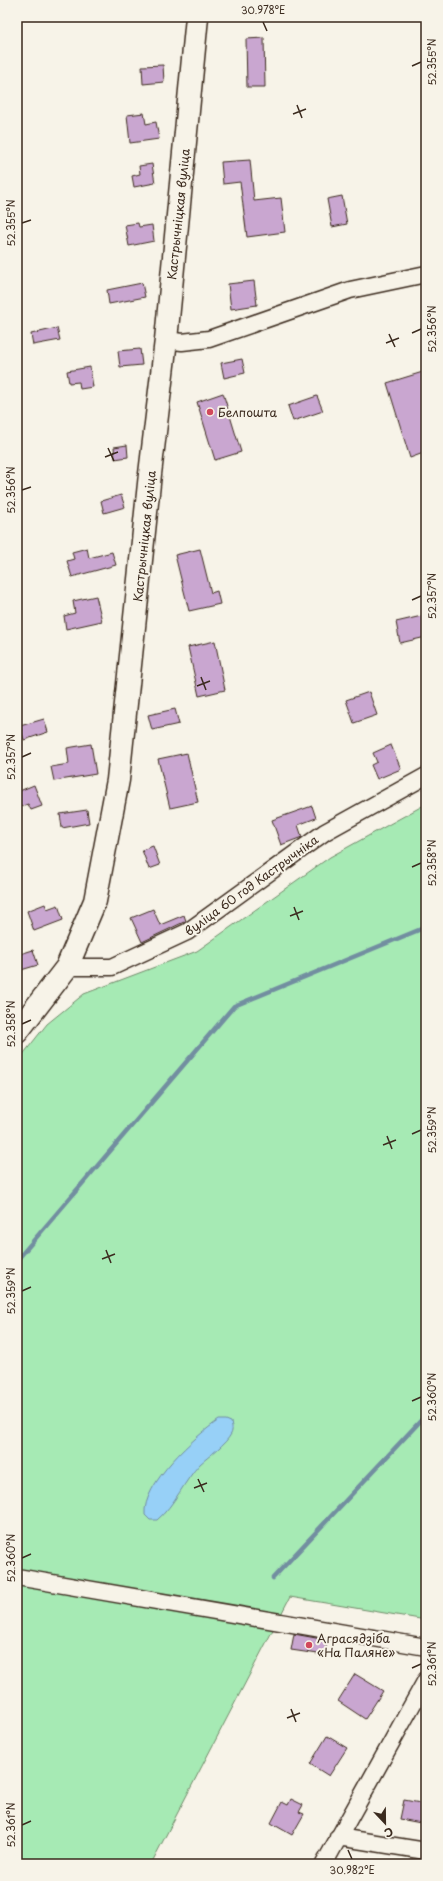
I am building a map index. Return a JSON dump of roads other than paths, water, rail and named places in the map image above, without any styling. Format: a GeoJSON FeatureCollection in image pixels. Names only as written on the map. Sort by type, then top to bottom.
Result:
{"type":"FeatureCollection","features":[{"type":"Feature","properties":{"kind":"street","name":"Кастрычніцкая вуліца"},"geometry":{"type":"LineString","coordinates":[[17,1032],[67,967],[95,901],[118,780],[150,474],[166,340],[197,17]]}},
{"type":"Feature","properties":{"kind":"street"},"geometry":{"type":"LineString","coordinates":[[166,340],[182,342],[209,339],[350,290],[426,274]]}},
{"type":"Feature","properties":{"kind":"street","name":"вуліца 60 год Кастрычніка"},"geometry":{"type":"LineString","coordinates":[[67,967],[112,968],[187,932],[326,832],[426,776]]}},
{"type":"Feature","properties":{"kind":"street"},"geometry":{"type":"LineString","coordinates":[[17,1577],[426,1647]]}},
{"type":"Feature","properties":{"kind":"street"},"geometry":{"type":"LineString","coordinates":[[324,1864],[426,1680]]}},
{"type":"Feature","properties":{"kind":"street"},"geometry":{"type":"LineString","coordinates":[[338,1837],[426,1851]]}},
{"type":"Feature","properties":{"kind":"water"},"geometry":{"type":"Polygon","coordinates":[[[219,1420],[231,1422],[232,1431],[229,1438],[200,1464],[163,1514],[157,1520],[150,1520],[145,1515],[146,1503],[152,1489],[172,1462],[184,1449],[219,1420]]]}},
{"type":"Feature","properties":{"kind":"waterway"},"geometry":{"type":"LineString","coordinates":[[17,1260],[234,1006],[426,927]]}},
{"type":"Feature","properties":{"kind":"waterway"},"geometry":{"type":"LineString","coordinates":[[273,1578],[426,1415]]}},
{"type":"Feature","properties":{"kind":"place","name":"Белпошта"},"geometry":{"type":"Point","coordinates":[210,412]}},
{"type":"Feature","properties":{"kind":"place","name":"Аграсядзіба «На Паляне»"},"geometry":{"type":"Point","coordinates":[309,1645]}}]}
